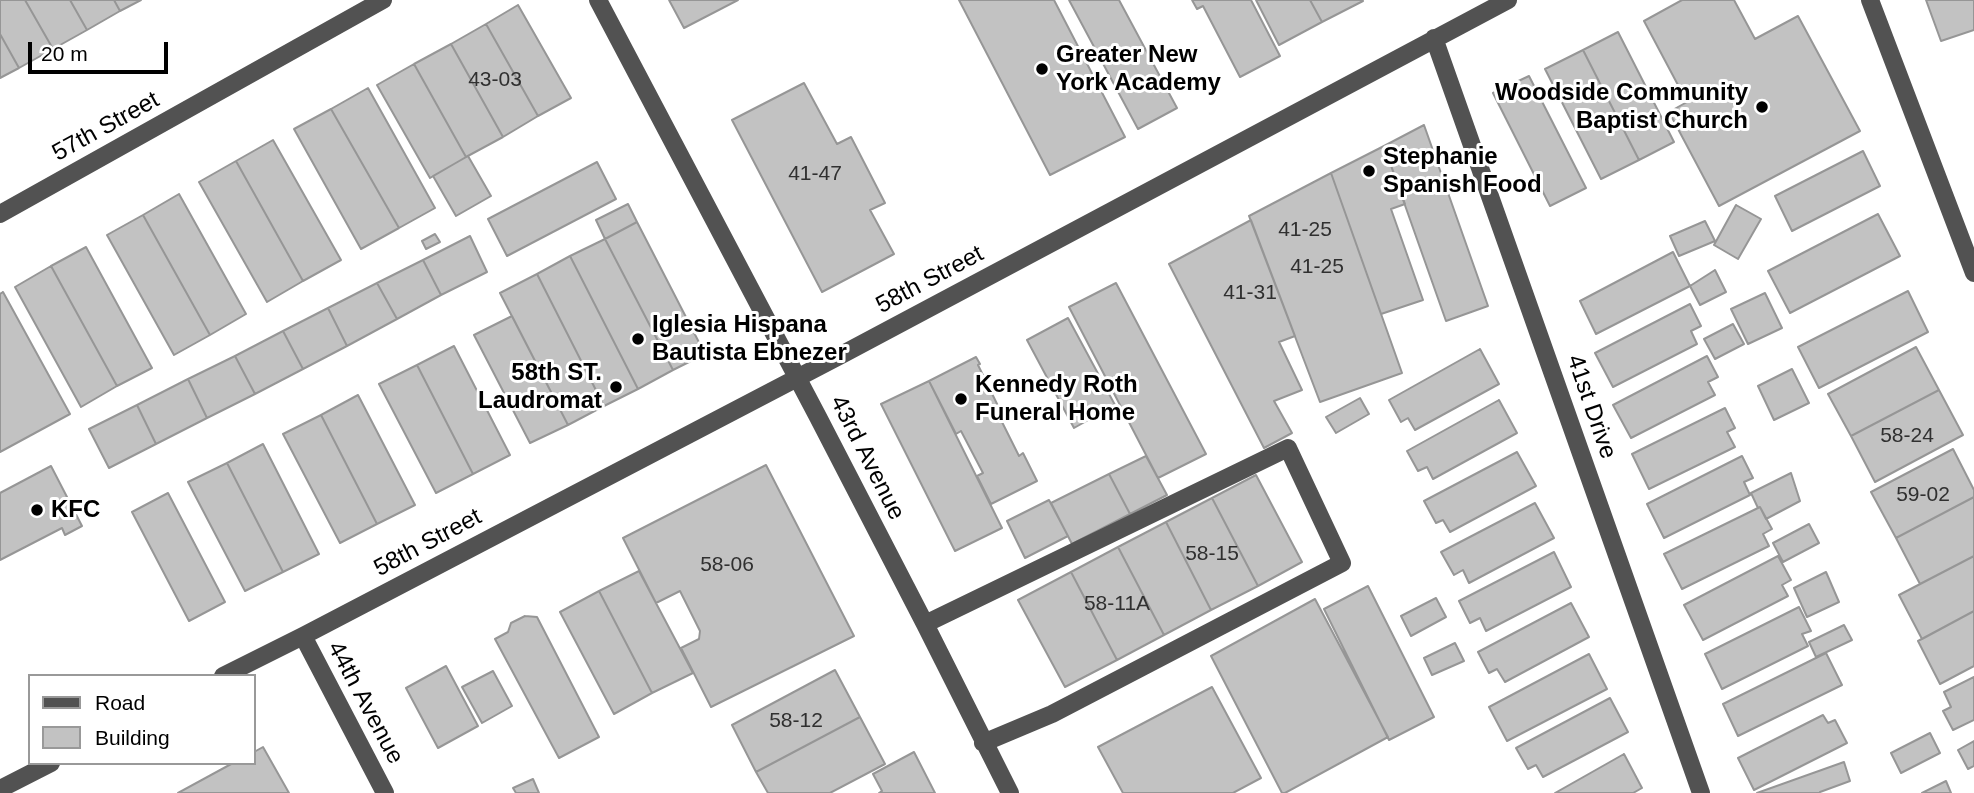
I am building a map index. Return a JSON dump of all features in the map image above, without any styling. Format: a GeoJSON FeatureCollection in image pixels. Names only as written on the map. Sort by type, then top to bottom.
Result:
{"type":"FeatureCollection","features":[{"type":"Feature","properties":{"kind":"street","name":"57th Street"},"geometry":{"type":"LineString","coordinates":[[0,214],[383,0]]}},
{"type":"Feature","properties":{"kind":"street","name":"43rd Avenue"},"geometry":{"type":"LineString","coordinates":[[598,0],[925,624],[1010,793]]}},
{"type":"Feature","properties":{"kind":"street","name":"58th Street"},"geometry":{"type":"LineString","coordinates":[[227,674],[797,378],[1508,0]]}},
{"type":"Feature","properties":{"kind":"street"},"geometry":{"type":"LineString","coordinates":[[1870,0],[1974,273]]}},
{"type":"Feature","properties":{"kind":"street","name":"41st Drive"},"geometry":{"type":"LineString","coordinates":[[1434,38],[1701,793]]}},
{"type":"Feature","properties":{"kind":"street"},"geometry":{"type":"LineString","coordinates":[[925,624],[1288,448],[1342,563],[1052,714],[984,743]]}},
{"type":"Feature","properties":{"kind":"street","name":"44th Avenue"},"geometry":{"type":"LineString","coordinates":[[303,636],[384,793]]}},
{"type":"Feature","properties":{"kind":"street"},"geometry":{"type":"LineString","coordinates":[[0,789],[47,765]]}},
{"type":"Feature","properties":{"kind":"building"},"geometry":{"type":"Polygon","coordinates":[[[0,0],[25,0],[53,49],[19,68],[0,34],[0,0]]]}},
{"type":"Feature","properties":{"kind":"building"},"geometry":{"type":"Polygon","coordinates":[[[25,0],[70,0],[87,30],[53,49],[25,0]]]}},
{"type":"Feature","properties":{"kind":"building"},"geometry":{"type":"Polygon","coordinates":[[[70,0],[114,0],[120,11],[87,30],[70,0]]]}},
{"type":"Feature","properties":{"kind":"building"},"geometry":{"type":"Polygon","coordinates":[[[114,0],[141,0],[120,11],[114,0]]]}},
{"type":"Feature","properties":{"kind":"building"},"geometry":{"type":"Polygon","coordinates":[[[669,0],[738,0],[684,28],[669,0]]]}},
{"type":"Feature","properties":{"kind":"building","name":"Greater New York Academy"},"geometry":{"type":"Polygon","coordinates":[[[959,0],[1054,0],[1125,137],[1050,175],[959,0]]]}},
{"type":"Feature","properties":{"kind":"building"},"geometry":{"type":"Polygon","coordinates":[[[1069,0],[1119,0],[1177,108],[1138,129],[1069,0]]]}},
{"type":"Feature","properties":{"kind":"building"},"geometry":{"type":"Polygon","coordinates":[[[1192,0],[1251,0],[1280,56],[1240,77],[1203,6],[1197,9],[1192,0]]]}},
{"type":"Feature","properties":{"kind":"building"},"geometry":{"type":"Polygon","coordinates":[[[1256,0],[1310,0],[1322,22],[1279,45],[1256,0]]]}},
{"type":"Feature","properties":{"kind":"building"},"geometry":{"type":"Polygon","coordinates":[[[1310,0],[1362,0],[1363,1],[1322,22],[1310,0]]]}},
{"type":"Feature","properties":{"kind":"building","name":"Woodside Community Baptist Church"},"geometry":{"type":"Polygon","coordinates":[[[1682,0],[1734,0],[1755,39],[1798,16],[1860,131],[1719,206],[1669,112],[1687,102],[1644,21],[1682,0]]]}},
{"type":"Feature","properties":{"kind":"building"},"geometry":{"type":"Polygon","coordinates":[[[1926,0],[1974,0],[1974,30],[1941,41],[1926,0]]]}},
{"type":"Feature","properties":{"kind":"building"},"geometry":{"type":"Polygon","coordinates":[[[518,5],[571,98],[538,116],[486,24],[518,5]]]}},
{"type":"Feature","properties":{"kind":"building"},"geometry":{"type":"Polygon","coordinates":[[[486,24],[538,116],[503,137],[451,44],[486,24]]]}},
{"type":"Feature","properties":{"kind":"building"},"geometry":{"type":"Polygon","coordinates":[[[1618,32],[1674,142],[1639,160],[1583,50],[1618,32]]]}},
{"type":"Feature","properties":{"kind":"building"},"geometry":{"type":"Polygon","coordinates":[[[0,34],[19,68],[0,78],[0,34]]]}},
{"type":"Feature","properties":{"kind":"building"},"geometry":{"type":"Polygon","coordinates":[[[451,44],[503,137],[466,157],[414,64],[451,44]]]}},
{"type":"Feature","properties":{"kind":"building"},"geometry":{"type":"Polygon","coordinates":[[[1583,50],[1639,160],[1601,179],[1545,69],[1583,50]]]}},
{"type":"Feature","properties":{"kind":"building"},"geometry":{"type":"Polygon","coordinates":[[[414,64],[466,157],[430,178],[377,85],[414,64]]]}},
{"type":"Feature","properties":{"kind":"building"},"geometry":{"type":"Polygon","coordinates":[[[1529,76],[1586,188],[1550,206],[1493,93],[1529,76]]]}},
{"type":"Feature","properties":{"kind":"building"},"geometry":{"type":"Polygon","coordinates":[[[804,83],[837,144],[851,137],[885,203],[870,210],[894,254],[822,292],[732,120],[804,83]]]}},
{"type":"Feature","properties":{"kind":"building"},"geometry":{"type":"Polygon","coordinates":[[[368,88],[435,208],[399,228],[331,109],[368,88]]]}},
{"type":"Feature","properties":{"kind":"building"},"geometry":{"type":"Polygon","coordinates":[[[331,109],[399,228],[361,249],[294,129],[331,109]]]}},
{"type":"Feature","properties":{"kind":"building"},"geometry":{"type":"Polygon","coordinates":[[[1424,125],[1488,306],[1446,321],[1384,146],[1424,125]]]}},
{"type":"Feature","properties":{"kind":"building"},"geometry":{"type":"Polygon","coordinates":[[[273,140],[341,260],[303,281],[236,161],[273,140]]]}},
{"type":"Feature","properties":{"kind":"building"},"geometry":{"type":"Polygon","coordinates":[[[1384,146],[1405,204],[1391,209],[1423,300],[1381,314],[1331,173],[1384,146]]]}},
{"type":"Feature","properties":{"kind":"building"},"geometry":{"type":"Polygon","coordinates":[[[1863,151],[1880,186],[1792,231],[1775,196],[1863,151]]]}},
{"type":"Feature","properties":{"kind":"building"},"geometry":{"type":"Polygon","coordinates":[[[468,156],[491,196],[456,216],[433,176],[468,156]]]}},
{"type":"Feature","properties":{"kind":"building"},"geometry":{"type":"Polygon","coordinates":[[[236,161],[303,281],[267,302],[199,182],[236,161]]]}},
{"type":"Feature","properties":{"kind":"building"},"geometry":{"type":"Polygon","coordinates":[[[597,162],[616,199],[507,256],[488,219],[597,162]]]}},
{"type":"Feature","properties":{"kind":"building"},"geometry":{"type":"Polygon","coordinates":[[[1331,173],[1402,373],[1320,402],[1249,216],[1331,173]]]}},
{"type":"Feature","properties":{"kind":"building"},"geometry":{"type":"Polygon","coordinates":[[[179,194],[246,314],[210,335],[143,215],[179,194]]]}},
{"type":"Feature","properties":{"kind":"building"},"geometry":{"type":"Polygon","coordinates":[[[628,204],[637,222],[605,239],[596,220],[628,204]]]}},
{"type":"Feature","properties":{"kind":"building"},"geometry":{"type":"Polygon","coordinates":[[[1736,205],[1761,219],[1738,259],[1714,245],[1736,205]]]}},
{"type":"Feature","properties":{"kind":"building"},"geometry":{"type":"Polygon","coordinates":[[[1878,214],[1900,256],[1790,313],[1768,271],[1878,214]]]}},
{"type":"Feature","properties":{"kind":"building"},"geometry":{"type":"Polygon","coordinates":[[[143,215],[210,335],[174,355],[107,235],[143,215]]]}},
{"type":"Feature","properties":{"kind":"building"},"geometry":{"type":"Polygon","coordinates":[[[1251,220],[1295,336],[1279,342],[1302,390],[1274,401],[1292,433],[1264,448],[1169,264],[1251,220]]]}},
{"type":"Feature","properties":{"kind":"building"},"geometry":{"type":"Polygon","coordinates":[[[1705,221],[1715,241],[1679,256],[1670,236],[1705,221]]]}},
{"type":"Feature","properties":{"kind":"building"},"geometry":{"type":"Polygon","coordinates":[[[637,222],[705,354],[673,370],[605,239],[637,222]]]}},
{"type":"Feature","properties":{"kind":"building"},"geometry":{"type":"Polygon","coordinates":[[[435,234],[440,242],[426,249],[422,241],[435,234]]]}},
{"type":"Feature","properties":{"kind":"building"},"geometry":{"type":"Polygon","coordinates":[[[470,236],[487,272],[441,295],[423,260],[470,236]]]}},
{"type":"Feature","properties":{"kind":"building"},"geometry":{"type":"Polygon","coordinates":[[[605,239],[673,370],[638,389],[570,256],[605,239]]]}},
{"type":"Feature","properties":{"kind":"building"},"geometry":{"type":"Polygon","coordinates":[[[86,247],[152,368],[117,386],[51,266],[86,247]]]}},
{"type":"Feature","properties":{"kind":"building"},"geometry":{"type":"Polygon","coordinates":[[[1673,252],[1690,286],[1596,334],[1580,301],[1673,252]]]}},
{"type":"Feature","properties":{"kind":"building"},"geometry":{"type":"Polygon","coordinates":[[[570,256],[638,389],[604,406],[537,274],[570,256]]]}},
{"type":"Feature","properties":{"kind":"building"},"geometry":{"type":"Polygon","coordinates":[[[423,260],[441,295],[397,319],[377,283],[423,260]]]}},
{"type":"Feature","properties":{"kind":"building"},"geometry":{"type":"Polygon","coordinates":[[[51,266],[117,386],[81,407],[15,287],[51,266]]]}},
{"type":"Feature","properties":{"kind":"building"},"geometry":{"type":"Polygon","coordinates":[[[1715,270],[1726,292],[1700,305],[1690,286],[1715,270]]]}},
{"type":"Feature","properties":{"kind":"building"},"geometry":{"type":"Polygon","coordinates":[[[537,274],[604,406],[568,425],[500,293],[537,274]]]}},
{"type":"Feature","properties":{"kind":"building"},"geometry":{"type":"Polygon","coordinates":[[[377,283],[397,319],[347,346],[328,308],[377,283]]]}},
{"type":"Feature","properties":{"kind":"building"},"geometry":{"type":"Polygon","coordinates":[[[1116,283],[1206,454],[1158,478],[1069,307],[1116,283]]]}},
{"type":"Feature","properties":{"kind":"building"},"geometry":{"type":"Polygon","coordinates":[[[1908,291],[1928,332],[1819,388],[1798,347],[1908,291]]]}},
{"type":"Feature","properties":{"kind":"building"},"geometry":{"type":"Polygon","coordinates":[[[3,292],[70,414],[0,452],[0,294],[3,292]]]}},
{"type":"Feature","properties":{"kind":"building"},"geometry":{"type":"Polygon","coordinates":[[[1765,293],[1782,328],[1748,344],[1731,309],[1765,293]]]}},
{"type":"Feature","properties":{"kind":"building"},"geometry":{"type":"Polygon","coordinates":[[[1690,304],[1701,326],[1691,331],[1697,344],[1613,387],[1595,353],[1690,304]]]}},
{"type":"Feature","properties":{"kind":"building"},"geometry":{"type":"Polygon","coordinates":[[[328,308],[347,346],[303,369],[283,331],[328,308]]]}},
{"type":"Feature","properties":{"kind":"building"},"geometry":{"type":"Polygon","coordinates":[[[512,316],[568,425],[530,443],[474,335],[512,316]]]}},
{"type":"Feature","properties":{"kind":"building"},"geometry":{"type":"Polygon","coordinates":[[[1068,318],[1115,405],[1074,428],[1027,340],[1068,318]]]}},
{"type":"Feature","properties":{"kind":"building"},"geometry":{"type":"Polygon","coordinates":[[[1733,324],[1744,344],[1715,359],[1704,339],[1733,324]]]}},
{"type":"Feature","properties":{"kind":"building"},"geometry":{"type":"Polygon","coordinates":[[[283,331],[303,369],[255,394],[235,356],[283,331]]]}},
{"type":"Feature","properties":{"kind":"building"},"geometry":{"type":"Polygon","coordinates":[[[454,346],[510,455],[473,474],[417,365],[454,346]]]}},
{"type":"Feature","properties":{"kind":"building"},"geometry":{"type":"Polygon","coordinates":[[[1916,347],[1939,390],[1851,436],[1828,394],[1916,347]]]}},
{"type":"Feature","properties":{"kind":"building"},"geometry":{"type":"Polygon","coordinates":[[[1480,349],[1499,384],[1415,430],[1408,418],[1401,422],[1389,400],[1480,349]]]}},
{"type":"Feature","properties":{"kind":"building"},"geometry":{"type":"Polygon","coordinates":[[[235,356],[255,394],[207,418],[188,379],[235,356]]]}},
{"type":"Feature","properties":{"kind":"building"},"geometry":{"type":"Polygon","coordinates":[[[1707,356],[1718,377],[1708,382],[1715,395],[1631,438],[1613,405],[1707,356]]]}},
{"type":"Feature","properties":{"kind":"building"},"geometry":{"type":"Polygon","coordinates":[[[976,357],[1000,410],[997,412],[1019,456],[1023,453],[1037,481],[991,504],[977,476],[983,473],[961,431],[956,434],[929,381],[976,357]]]}},
{"type":"Feature","properties":{"kind":"building"},"geometry":{"type":"Polygon","coordinates":[[[417,365],[473,474],[436,493],[379,384],[417,365]]]}},
{"type":"Feature","properties":{"kind":"building"},"geometry":{"type":"Polygon","coordinates":[[[1792,369],[1809,403],[1774,420],[1758,386],[1792,369]]]}},
{"type":"Feature","properties":{"kind":"building"},"geometry":{"type":"Polygon","coordinates":[[[188,379],[207,418],[156,444],[137,405],[188,379]]]}},
{"type":"Feature","properties":{"kind":"building"},"geometry":{"type":"Polygon","coordinates":[[[929,381],[1002,528],[955,551],[881,404],[929,381]]]}},
{"type":"Feature","properties":{"kind":"building"},"geometry":{"type":"Polygon","coordinates":[[[1939,390],[1963,435],[1875,482],[1851,436],[1939,390]]]}},
{"type":"Feature","properties":{"kind":"building"},"geometry":{"type":"Polygon","coordinates":[[[358,395],[415,505],[377,524],[321,415],[358,395]]]}},
{"type":"Feature","properties":{"kind":"building"},"geometry":{"type":"Polygon","coordinates":[[[1360,398],[1369,414],[1336,433],[1326,417],[1360,398]]]}},
{"type":"Feature","properties":{"kind":"building"},"geometry":{"type":"Polygon","coordinates":[[[1499,400],[1517,433],[1433,479],[1427,467],[1418,471],[1407,451],[1499,400]]]}},
{"type":"Feature","properties":{"kind":"building"},"geometry":{"type":"Polygon","coordinates":[[[137,405],[156,444],[109,468],[89,429],[137,405]]]}},
{"type":"Feature","properties":{"kind":"building"},"geometry":{"type":"Polygon","coordinates":[[[1725,408],[1735,428],[1727,432],[1735,447],[1649,489],[1632,454],[1725,408]]]}},
{"type":"Feature","properties":{"kind":"building"},"geometry":{"type":"Polygon","coordinates":[[[321,415],[377,524],[340,543],[283,434],[321,415]]]}},
{"type":"Feature","properties":{"kind":"building"},"geometry":{"type":"Polygon","coordinates":[[[263,444],[319,554],[283,572],[227,463],[263,444]]]}},
{"type":"Feature","properties":{"kind":"building"},"geometry":{"type":"Polygon","coordinates":[[[1953,449],[1974,490],[1974,497],[1896,538],[1871,492],[1953,449]]]}},
{"type":"Feature","properties":{"kind":"building"},"geometry":{"type":"Polygon","coordinates":[[[1517,452],[1536,486],[1450,532],[1443,520],[1436,523],[1424,501],[1517,452]]]}},
{"type":"Feature","properties":{"kind":"building"},"geometry":{"type":"Polygon","coordinates":[[[1146,456],[1167,495],[1130,514],[1109,474],[1146,456]]]}},
{"type":"Feature","properties":{"kind":"building"},"geometry":{"type":"Polygon","coordinates":[[[1742,456],[1753,478],[1744,482],[1750,495],[1664,538],[1647,504],[1742,456]]]}},
{"type":"Feature","properties":{"kind":"building"},"geometry":{"type":"Polygon","coordinates":[[[227,463],[283,572],[245,591],[188,482],[227,463]]]}},
{"type":"Feature","properties":{"kind":"building"},"geometry":{"type":"Polygon","coordinates":[[[766,465],[854,636],[711,707],[681,648],[699,639],[700,631],[680,591],[656,603],[623,538],[766,465]]]}},
{"type":"Feature","properties":{"kind":"building","name":"KFC"},"geometry":{"type":"Polygon","coordinates":[[[51,466],[82,526],[65,535],[62,528],[0,560],[0,493],[51,466]]]}},
{"type":"Feature","properties":{"kind":"building"},"geometry":{"type":"Polygon","coordinates":[[[1791,473],[1800,501],[1766,519],[1751,493],[1791,473]]]}},
{"type":"Feature","properties":{"kind":"building"},"geometry":{"type":"Polygon","coordinates":[[[1109,474],[1130,514],[1072,544],[1051,503],[1109,474]]]}},
{"type":"Feature","properties":{"kind":"building"},"geometry":{"type":"Polygon","coordinates":[[[1256,475],[1302,562],[1258,586],[1212,498],[1256,475]]]}},
{"type":"Feature","properties":{"kind":"building"},"geometry":{"type":"Polygon","coordinates":[[[168,493],[225,602],[189,621],[132,512],[168,493]]]}},
{"type":"Feature","properties":{"kind":"building"},"geometry":{"type":"Polygon","coordinates":[[[1974,497],[1974,556],[1920,584],[1896,538],[1974,497]]]}},
{"type":"Feature","properties":{"kind":"building"},"geometry":{"type":"Polygon","coordinates":[[[1212,498],[1258,586],[1211,610],[1166,522],[1212,498]]]}},
{"type":"Feature","properties":{"kind":"building"},"geometry":{"type":"Polygon","coordinates":[[[1049,500],[1068,536],[1025,558],[1007,521],[1049,500]]]}},
{"type":"Feature","properties":{"kind":"building"},"geometry":{"type":"Polygon","coordinates":[[[1535,503],[1554,538],[1469,583],[1463,570],[1454,575],[1441,552],[1535,503]]]}},
{"type":"Feature","properties":{"kind":"building"},"geometry":{"type":"Polygon","coordinates":[[[1760,507],[1772,529],[1763,534],[1769,546],[1682,589],[1664,554],[1760,507]]]}},
{"type":"Feature","properties":{"kind":"building"},"geometry":{"type":"Polygon","coordinates":[[[1166,522],[1211,610],[1164,635],[1118,547],[1166,522]]]}},
{"type":"Feature","properties":{"kind":"building"},"geometry":{"type":"Polygon","coordinates":[[[1809,524],[1819,543],[1783,562],[1773,543],[1809,524]]]}},
{"type":"Feature","properties":{"kind":"building"},"geometry":{"type":"Polygon","coordinates":[[[1118,547],[1164,635],[1117,660],[1071,572],[1118,547]]]}},
{"type":"Feature","properties":{"kind":"building"},"geometry":{"type":"Polygon","coordinates":[[[1554,552],[1571,587],[1486,631],[1480,618],[1470,623],[1459,601],[1554,552]]]}},
{"type":"Feature","properties":{"kind":"building"},"geometry":{"type":"Polygon","coordinates":[[[1778,556],[1791,580],[1782,585],[1788,596],[1703,640],[1684,605],[1778,556]]]}},
{"type":"Feature","properties":{"kind":"building"},"geometry":{"type":"Polygon","coordinates":[[[1974,556],[1974,611],[1922,639],[1899,595],[1974,556]]]}},
{"type":"Feature","properties":{"kind":"building"},"geometry":{"type":"Polygon","coordinates":[[[639,571],[693,673],[652,693],[599,591],[639,571]]]}},
{"type":"Feature","properties":{"kind":"building"},"geometry":{"type":"Polygon","coordinates":[[[1071,572],[1117,660],[1065,687],[1018,600],[1071,572]]]}},
{"type":"Feature","properties":{"kind":"building"},"geometry":{"type":"Polygon","coordinates":[[[1826,572],[1839,602],[1807,617],[1794,588],[1826,572]]]}},
{"type":"Feature","properties":{"kind":"building"},"geometry":{"type":"Polygon","coordinates":[[[1368,586],[1434,717],[1389,740],[1324,609],[1368,586]]]}},
{"type":"Feature","properties":{"kind":"building"},"geometry":{"type":"Polygon","coordinates":[[[599,591],[652,693],[614,714],[560,612],[599,591]]]}},
{"type":"Feature","properties":{"kind":"building"},"geometry":{"type":"Polygon","coordinates":[[[1436,598],[1446,617],[1411,636],[1401,616],[1436,598]]]}},
{"type":"Feature","properties":{"kind":"building"},"geometry":{"type":"Polygon","coordinates":[[[1315,599],[1388,737],[1282,793],[1211,656],[1315,599]]]}},
{"type":"Feature","properties":{"kind":"building"},"geometry":{"type":"Polygon","coordinates":[[[1571,603],[1589,637],[1505,682],[1497,669],[1489,673],[1478,652],[1571,603]]]}},
{"type":"Feature","properties":{"kind":"building"},"geometry":{"type":"Polygon","coordinates":[[[1799,607],[1811,631],[1802,634],[1808,646],[1722,689],[1705,654],[1799,607]]]}},
{"type":"Feature","properties":{"kind":"building"},"geometry":{"type":"Polygon","coordinates":[[[1974,611],[1974,666],[1940,684],[1918,641],[1974,611]]]}},
{"type":"Feature","properties":{"kind":"building"},"geometry":{"type":"Polygon","coordinates":[[[525,616],[537,617],[599,737],[559,758],[495,639],[508,632],[511,623],[525,616]]]}},
{"type":"Feature","properties":{"kind":"building"},"geometry":{"type":"Polygon","coordinates":[[[1844,625],[1852,640],[1816,657],[1809,642],[1844,625]]]}},
{"type":"Feature","properties":{"kind":"building"},"geometry":{"type":"Polygon","coordinates":[[[1455,643],[1464,661],[1432,675],[1424,658],[1455,643]]]}},
{"type":"Feature","properties":{"kind":"building"},"geometry":{"type":"Polygon","coordinates":[[[1826,653],[1842,685],[1738,736],[1723,704],[1826,653]]]}},
{"type":"Feature","properties":{"kind":"building"},"geometry":{"type":"Polygon","coordinates":[[[1589,654],[1607,689],[1507,741],[1489,707],[1589,654]]]}},
{"type":"Feature","properties":{"kind":"building"},"geometry":{"type":"Polygon","coordinates":[[[446,666],[478,726],[438,748],[406,688],[446,666]]]}},
{"type":"Feature","properties":{"kind":"building"},"geometry":{"type":"Polygon","coordinates":[[[835,670],[860,717],[756,772],[732,725],[835,670]]]}},
{"type":"Feature","properties":{"kind":"building"},"geometry":{"type":"Polygon","coordinates":[[[493,671],[512,706],[482,723],[462,687],[493,671]]]}},
{"type":"Feature","properties":{"kind":"building"},"geometry":{"type":"Polygon","coordinates":[[[1974,677],[1974,720],[1953,730],[1943,711],[1951,707],[1944,692],[1974,677]]]}},
{"type":"Feature","properties":{"kind":"building"},"geometry":{"type":"Polygon","coordinates":[[[1212,687],[1261,778],[1233,793],[1123,793],[1098,747],[1212,687]]]}},
{"type":"Feature","properties":{"kind":"building"},"geometry":{"type":"Polygon","coordinates":[[[1610,698],[1628,732],[1543,777],[1536,765],[1528,769],[1516,748],[1610,698]]]}},
{"type":"Feature","properties":{"kind":"building"},"geometry":{"type":"Polygon","coordinates":[[[1823,715],[1828,723],[1835,720],[1847,743],[1754,790],[1738,758],[1823,715]]]}},
{"type":"Feature","properties":{"kind":"building"},"geometry":{"type":"Polygon","coordinates":[[[860,717],[885,764],[830,793],[768,793],[756,772],[860,717]]]}},
{"type":"Feature","properties":{"kind":"building"},"geometry":{"type":"Polygon","coordinates":[[[1930,733],[1940,753],[1901,773],[1891,753],[1930,733]]]}},
{"type":"Feature","properties":{"kind":"building"},"geometry":{"type":"Polygon","coordinates":[[[1974,741],[1974,766],[1968,769],[1958,750],[1974,741]]]}},
{"type":"Feature","properties":{"kind":"building"},"geometry":{"type":"Polygon","coordinates":[[[263,747],[289,793],[178,793],[229,765],[256,765],[256,751],[263,747]]]}},
{"type":"Feature","properties":{"kind":"building"},"geometry":{"type":"Polygon","coordinates":[[[914,752],[935,793],[879,793],[882,791],[873,774],[914,752]]]}},
{"type":"Feature","properties":{"kind":"building"},"geometry":{"type":"Polygon","coordinates":[[[1624,754],[1642,788],[1633,793],[1555,793],[1624,754]]]}},
{"type":"Feature","properties":{"kind":"building"},"geometry":{"type":"Polygon","coordinates":[[[1844,762],[1850,781],[1820,793],[1757,793],[1844,762]]]}},
{"type":"Feature","properties":{"kind":"building"},"geometry":{"type":"Polygon","coordinates":[[[533,779],[539,793],[516,793],[513,788],[533,779]]]}},
{"type":"Feature","properties":{"kind":"building"},"geometry":{"type":"Polygon","coordinates":[[[1946,781],[1951,793],[1922,793],[1946,781]]]}},
{"type":"Feature","properties":{"kind":"place","name":"Greater New York Academy"},"geometry":{"type":"Point","coordinates":[1042,69]}},
{"type":"Feature","properties":{"kind":"place","name":"Woodside Community Baptist Church"},"geometry":{"type":"Point","coordinates":[1762,107]}},
{"type":"Feature","properties":{"kind":"place","name":"Stephanie Spanish Food"},"geometry":{"type":"Point","coordinates":[1369,171]}},
{"type":"Feature","properties":{"kind":"place","name":"Iglesia Hispana Bautista Ebnezer"},"geometry":{"type":"Point","coordinates":[638,339]}},
{"type":"Feature","properties":{"kind":"place","name":"58th ST. Laudromat"},"geometry":{"type":"Point","coordinates":[616,387]}},
{"type":"Feature","properties":{"kind":"place","name":"Kennedy Roth Funeral Home"},"geometry":{"type":"Point","coordinates":[961,399]}},
{"type":"Feature","properties":{"kind":"place","name":"KFC"},"geometry":{"type":"Point","coordinates":[37,510]}}]}
